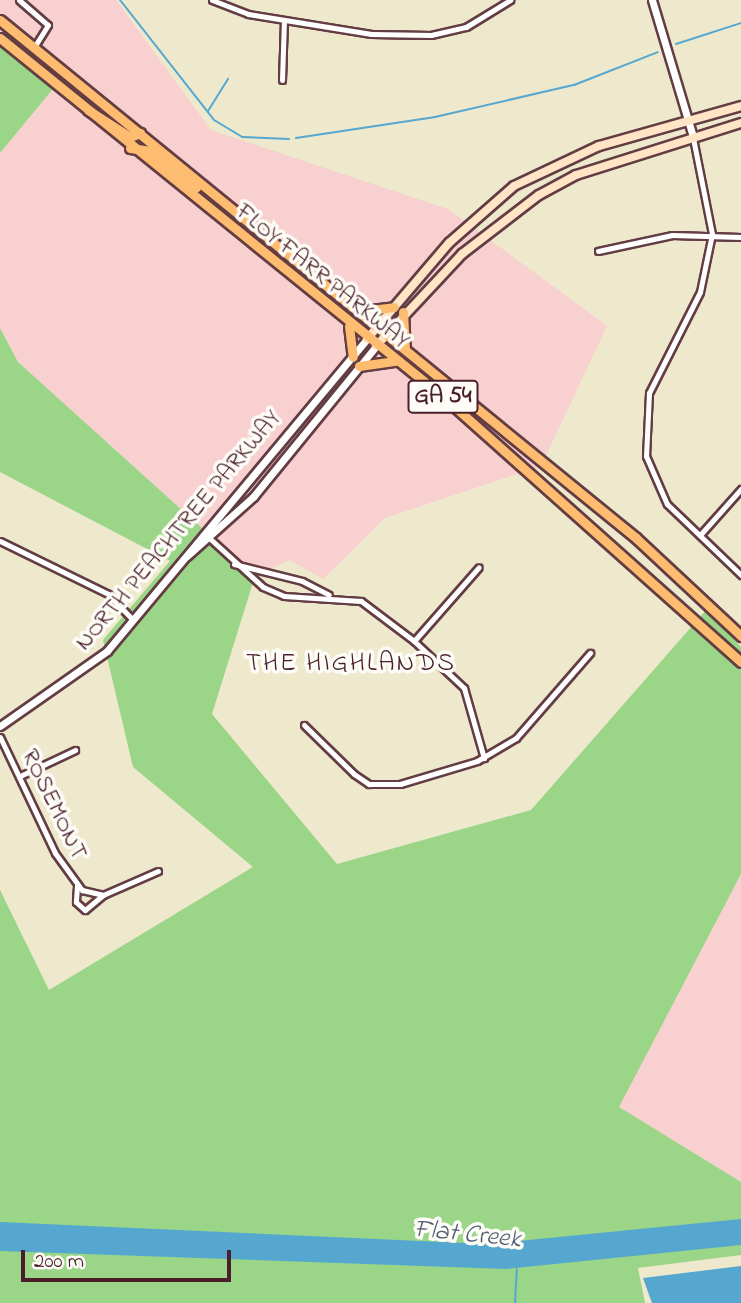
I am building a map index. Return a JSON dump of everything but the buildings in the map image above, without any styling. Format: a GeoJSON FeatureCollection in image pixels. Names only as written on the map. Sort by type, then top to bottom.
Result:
{"type":"FeatureCollection","features":[{"type":"Feature","properties":{"kind":"main road","name":"FLOY FARR PARKWAY"},"geometry":{"type":"LineString","coordinates":[[0,20],[636,538],[741,636]]}},
{"type":"Feature","properties":{"kind":"main road","name":"FLOY FARR PARKWAY"},"geometry":{"type":"LineString","coordinates":[[0,38],[130,148],[559,495],[741,662]]}},
{"type":"Feature","properties":{"kind":"main road"},"geometry":{"type":"LineString","coordinates":[[376,346],[386,334],[398,309],[449,243],[539,172],[688,121],[741,106]]}},
{"type":"Feature","properties":{"kind":"main road"},"geometry":{"type":"LineString","coordinates":[[87,111],[131,136],[140,133]]}},
{"type":"Feature","properties":{"kind":"main road"},"geometry":{"type":"LineString","coordinates":[[367,339],[490,229],[539,195],[576,176],[741,123]]}},
{"type":"Feature","properties":{"kind":"main road"},"geometry":{"type":"LineString","coordinates":[[130,148],[151,151],[205,188]]}},
{"type":"Feature","properties":{"kind":"main road"},"geometry":{"type":"LineString","coordinates":[[359,310],[398,309]]}},
{"type":"Feature","properties":{"kind":"main road"},"geometry":{"type":"LineString","coordinates":[[398,309],[406,351]]}},
{"type":"Feature","properties":{"kind":"main road"},"geometry":{"type":"LineString","coordinates":[[349,324],[353,356]]}},
{"type":"Feature","properties":{"kind":"main road"},"geometry":{"type":"LineString","coordinates":[[359,366],[396,361]]}},
{"type":"Feature","properties":{"kind":"street"},"geometry":{"type":"LineString","coordinates":[[19,0],[48,25],[34,47]]}},
{"type":"Feature","properties":{"kind":"street"},"geometry":{"type":"LineString","coordinates":[[212,0],[284,20],[371,34],[431,35],[466,27],[510,0]]}},
{"type":"Feature","properties":{"kind":"street"},"geometry":{"type":"LineString","coordinates":[[652,0],[693,137],[712,234],[700,292],[665,353],[644,414],[656,486],[741,575]]}},
{"type":"Feature","properties":{"kind":"street"},"geometry":{"type":"LineString","coordinates":[[282,80],[284,20]]}},
{"type":"Feature","properties":{"kind":"street"},"geometry":{"type":"LineString","coordinates":[[598,251],[712,234],[741,237]]}},
{"type":"Feature","properties":{"kind":"street","name":"NORTH PEACHTREE PARKWAY"},"geometry":{"type":"LineString","coordinates":[[0,726],[84,672],[168,573],[206,535],[367,339]]}},
{"type":"Feature","properties":{"kind":"street","name":"NORTH PEACHTREE PARKWAY"},"geometry":{"type":"LineString","coordinates":[[206,535],[253,497],[376,346]]}},
{"type":"Feature","properties":{"kind":"street"},"geometry":{"type":"LineString","coordinates":[[312,405],[322,412]]}},
{"type":"Feature","properties":{"kind":"street"},"geometry":{"type":"LineString","coordinates":[[700,535],[741,489]]}},
{"type":"Feature","properties":{"kind":"street"},"geometry":{"type":"LineString","coordinates":[[206,535],[234,564],[284,596],[329,595],[361,601],[414,641],[464,688],[484,758]]}},
{"type":"Feature","properties":{"kind":"street"},"geometry":{"type":"LineString","coordinates":[[0,541],[108,594],[131,618]]}},
{"type":"Feature","properties":{"kind":"street"},"geometry":{"type":"LineString","coordinates":[[234,564],[278,573],[329,595]]}},
{"type":"Feature","properties":{"kind":"street"},"geometry":{"type":"LineString","coordinates":[[414,641],[478,567]]}},
{"type":"Feature","properties":{"kind":"street"},"geometry":{"type":"LineString","coordinates":[[304,725],[369,784],[400,784],[484,758],[516,738],[590,653]]}},
{"type":"Feature","properties":{"kind":"street","name":"ROSEMONT"},"geometry":{"type":"LineString","coordinates":[[0,737],[77,886],[76,902],[85,910],[103,895],[158,871]]}},
{"type":"Feature","properties":{"kind":"street"},"geometry":{"type":"LineString","coordinates":[[19,776],[75,751]]}},
{"type":"Feature","properties":{"kind":"street","name":"ROSEMONT"},"geometry":{"type":"LineString","coordinates":[[77,886],[103,895]]}},
{"type":"Feature","properties":{"kind":"shaded area"},"geometry":{"type":"Polygon","coordinates":[[[0,0],[116,0],[211,130],[448,209],[607,326],[541,466],[385,518],[323,579],[290,560],[255,576],[18,362],[0,328],[0,153],[57,84],[0,42],[0,0]]]}},
{"type":"Feature","properties":{"kind":"shaded area"},"geometry":{"type":"Polygon","coordinates":[[[741,874],[741,1182],[618,1107],[741,874]]]}},
{"type":"Feature","properties":{"kind":"green space"},"geometry":{"type":"Polygon","coordinates":[[[0,42],[57,84],[0,153],[0,42]]]}},
{"type":"Feature","properties":{"kind":"green space","name":"Flat Creek"},"geometry":{"type":"Polygon","coordinates":[[[0,328],[18,362],[255,576],[212,714],[337,864],[531,810],[707,609],[741,647],[741,874],[619,1107],[741,1182],[741,1255],[638,1268],[645,1303],[0,1303],[0,890],[49,990],[253,867],[133,767],[103,640],[170,561],[0,472],[0,328]]]}},
{"type":"Feature","properties":{"kind":"water"},"geometry":{"type":"Polygon","coordinates":[[[741,1219],[741,1245],[506,1269],[0,1251],[0,1222],[487,1244],[741,1219]]]}},
{"type":"Feature","properties":{"kind":"water"},"geometry":{"type":"Polygon","coordinates":[[[741,1266],[741,1303],[652,1303],[643,1278],[741,1266]]]}},
{"type":"Feature","properties":{"kind":"waterway"},"geometry":{"type":"LineString","coordinates":[[120,0],[214,120],[242,137],[289,139]]}},
{"type":"Feature","properties":{"kind":"waterway"},"geometry":{"type":"LineString","coordinates":[[676,44],[741,23]]}},
{"type":"Feature","properties":{"kind":"waterway"},"geometry":{"type":"LineString","coordinates":[[296,138],[435,117],[574,85],[658,52]]}},
{"type":"Feature","properties":{"kind":"waterway"},"geometry":{"type":"LineString","coordinates":[[208,111],[228,79]]}},
{"type":"Feature","properties":{"kind":"waterway"},"geometry":{"type":"LineString","coordinates":[[515,1303],[517,1269]]}},
{"type":"Feature","properties":{"kind":"district","name":"THE HIGHLANDS"},"geometry":{"type":"Point","coordinates":[351,665]}}]}
